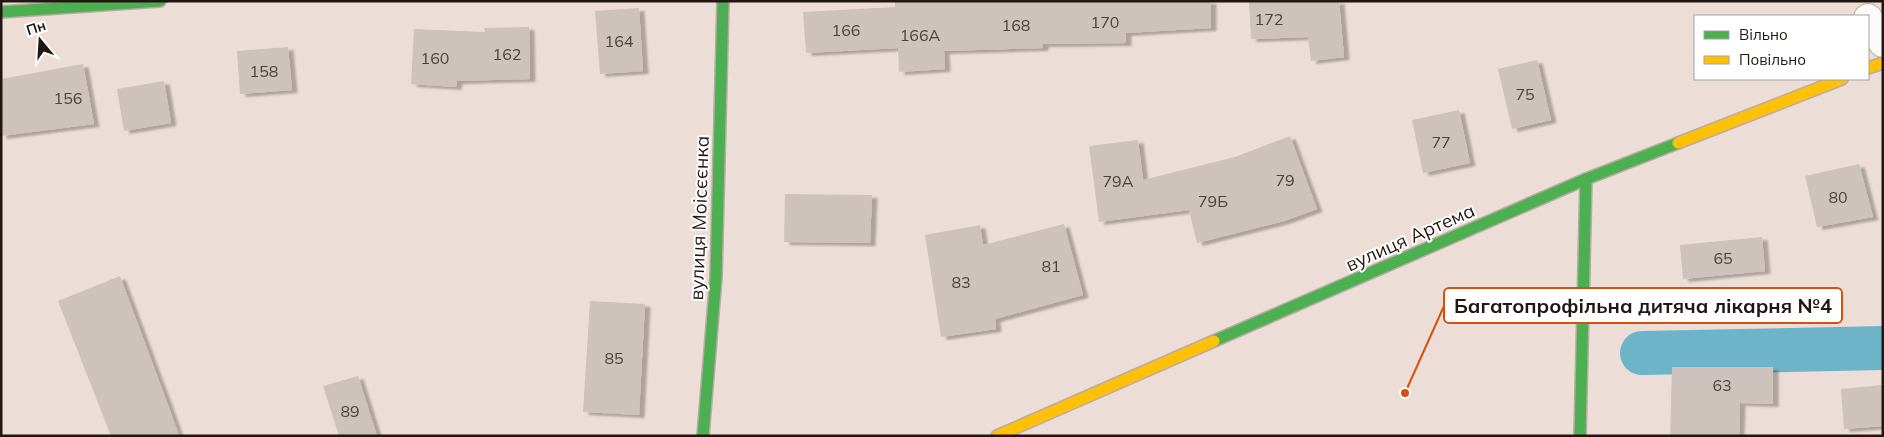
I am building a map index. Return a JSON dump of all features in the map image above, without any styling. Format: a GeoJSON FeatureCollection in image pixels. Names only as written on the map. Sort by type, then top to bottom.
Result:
{"type":"FeatureCollection","features":[{"type":"Feature","properties":{"kind":"street"},"geometry":{"type":"LineString","coordinates":[[1,12],[160,1]]}},
{"type":"Feature","properties":{"kind":"street","name":"вулиця Моісєєнка"},"geometry":{"type":"LineString","coordinates":[[703,436],[716,277],[723,1]]}},
{"type":"Feature","properties":{"kind":"street"},"geometry":{"type":"LineString","coordinates":[[1857,1],[1866,15]]}},
{"type":"Feature","properties":{"kind":"street"},"geometry":{"type":"LineString","coordinates":[[1869,20],[1883,43]]}},
{"type":"Feature","properties":{"kind":"street"},"geometry":{"type":"LineString","coordinates":[[1869,68],[1883,62]]}},
{"type":"Feature","properties":{"kind":"street","name":"вулиця Артема"},"geometry":{"type":"LineString","coordinates":[[997,436],[1586,179],[1839,80]]}},
{"type":"Feature","properties":{"kind":"street"},"geometry":{"type":"LineString","coordinates":[[1580,436],[1586,179]]}},
{"type":"Feature","properties":{"kind":"building"},"geometry":{"type":"Polygon","coordinates":[[[895,1],[1211,1],[1211,28],[1126,33],[1126,43],[1043,44],[1043,48],[944,51],[945,69],[899,72],[898,48],[806,53],[803,12],[895,7],[895,1]]]}},
{"type":"Feature","properties":{"kind":"building"},"geometry":{"type":"Polygon","coordinates":[[[1249,1],[1339,1],[1344,57],[1311,61],[1308,37],[1251,39],[1249,1]]]}},
{"type":"Feature","properties":{"kind":"building"},"geometry":{"type":"Polygon","coordinates":[[[639,8],[643,71],[600,74],[595,11],[639,8]]]}},
{"type":"Feature","properties":{"kind":"building"},"geometry":{"type":"Polygon","coordinates":[[[529,27],[530,79],[457,81],[456,87],[411,84],[414,29],[485,32],[484,28],[529,27]]]}},
{"type":"Feature","properties":{"kind":"building"},"geometry":{"type":"Polygon","coordinates":[[[288,47],[292,90],[240,94],[237,51],[288,47]]]}},
{"type":"Feature","properties":{"kind":"building"},"geometry":{"type":"Polygon","coordinates":[[[1537,60],[1551,120],[1512,129],[1498,69],[1537,60]]]}},
{"type":"Feature","properties":{"kind":"building"},"geometry":{"type":"Polygon","coordinates":[[[83,64],[94,124],[1,136],[1,79],[83,64]]]}},
{"type":"Feature","properties":{"kind":"building"},"geometry":{"type":"Polygon","coordinates":[[[164,81],[171,123],[124,131],[117,89],[164,81]]]}},
{"type":"Feature","properties":{"kind":"building"},"geometry":{"type":"Polygon","coordinates":[[[1459,110],[1470,163],[1423,173],[1412,120],[1459,110]]]}},
{"type":"Feature","properties":{"kind":"building"},"geometry":{"type":"Polygon","coordinates":[[[1290,136],[1317,209],[1284,221],[1197,243],[1189,210],[1099,222],[1089,146],[1138,140],[1143,180],[1235,157],[1290,136]]]}},
{"type":"Feature","properties":{"kind":"building"},"geometry":{"type":"Polygon","coordinates":[[[1859,164],[1873,217],[1817,227],[1805,176],[1859,164]]]}},
{"type":"Feature","properties":{"kind":"building"},"geometry":{"type":"Polygon","coordinates":[[[785,194],[872,195],[870,243],[784,242],[785,194]]]}},
{"type":"Feature","properties":{"kind":"building"},"geometry":{"type":"Polygon","coordinates":[[[1064,224],[1083,295],[995,319],[996,329],[941,337],[925,235],[980,225],[983,245],[1064,224]]]}},
{"type":"Feature","properties":{"kind":"building"},"geometry":{"type":"Polygon","coordinates":[[[1762,237],[1765,271],[1683,279],[1680,245],[1762,237]]]}},
{"type":"Feature","properties":{"kind":"building"},"geometry":{"type":"Polygon","coordinates":[[[120,276],[179,436],[111,436],[58,301],[120,276]]]}},
{"type":"Feature","properties":{"kind":"building"},"geometry":{"type":"Polygon","coordinates":[[[590,301],[645,304],[639,415],[583,412],[590,301]]]}},
{"type":"Feature","properties":{"kind":"building"},"geometry":{"type":"Polygon","coordinates":[[[1672,367],[1773,367],[1773,404],[1740,403],[1739,436],[1670,436],[1672,367]]]}},
{"type":"Feature","properties":{"kind":"building"},"geometry":{"type":"Polygon","coordinates":[[[358,376],[377,436],[339,436],[323,386],[358,376]]]}},
{"type":"Feature","properties":{"kind":"building"},"geometry":{"type":"Polygon","coordinates":[[[1883,385],[1883,426],[1844,429],[1841,389],[1883,385]]]}},
{"type":"Feature","properties":{"kind":"waterway"},"geometry":{"type":"LineString","coordinates":[[1642,353],[1883,348]]}},
{"type":"Feature","properties":{"kind":"traffic: fast"},"geometry":{"type":"LineString","coordinates":[[1,12],[160,1]]}},
{"type":"Feature","properties":{"kind":"traffic: fast"},"geometry":{"type":"LineString","coordinates":[[703,436],[716,277],[723,1]]}},
{"type":"Feature","properties":{"kind":"traffic: fast"},"geometry":{"type":"LineString","coordinates":[[1214,341],[1586,179],[1678,143]]}},
{"type":"Feature","properties":{"kind":"traffic: fast"},"geometry":{"type":"LineString","coordinates":[[1580,436],[1586,179]]}},
{"type":"Feature","properties":{"kind":"traffic: slow"},"geometry":{"type":"LineString","coordinates":[[1869,68],[1883,63]]}},
{"type":"Feature","properties":{"kind":"traffic: slow"},"geometry":{"type":"LineString","coordinates":[[1678,143],[1839,80]]}},
{"type":"Feature","properties":{"kind":"traffic: slow"},"geometry":{"type":"LineString","coordinates":[[997,436],[1214,341]]}},
{"type":"Feature","properties":{"kind":"place","name":"Багатопрофільна дитяча лікарня №4"},"geometry":{"type":"Point","coordinates":[1405,393]}}]}
